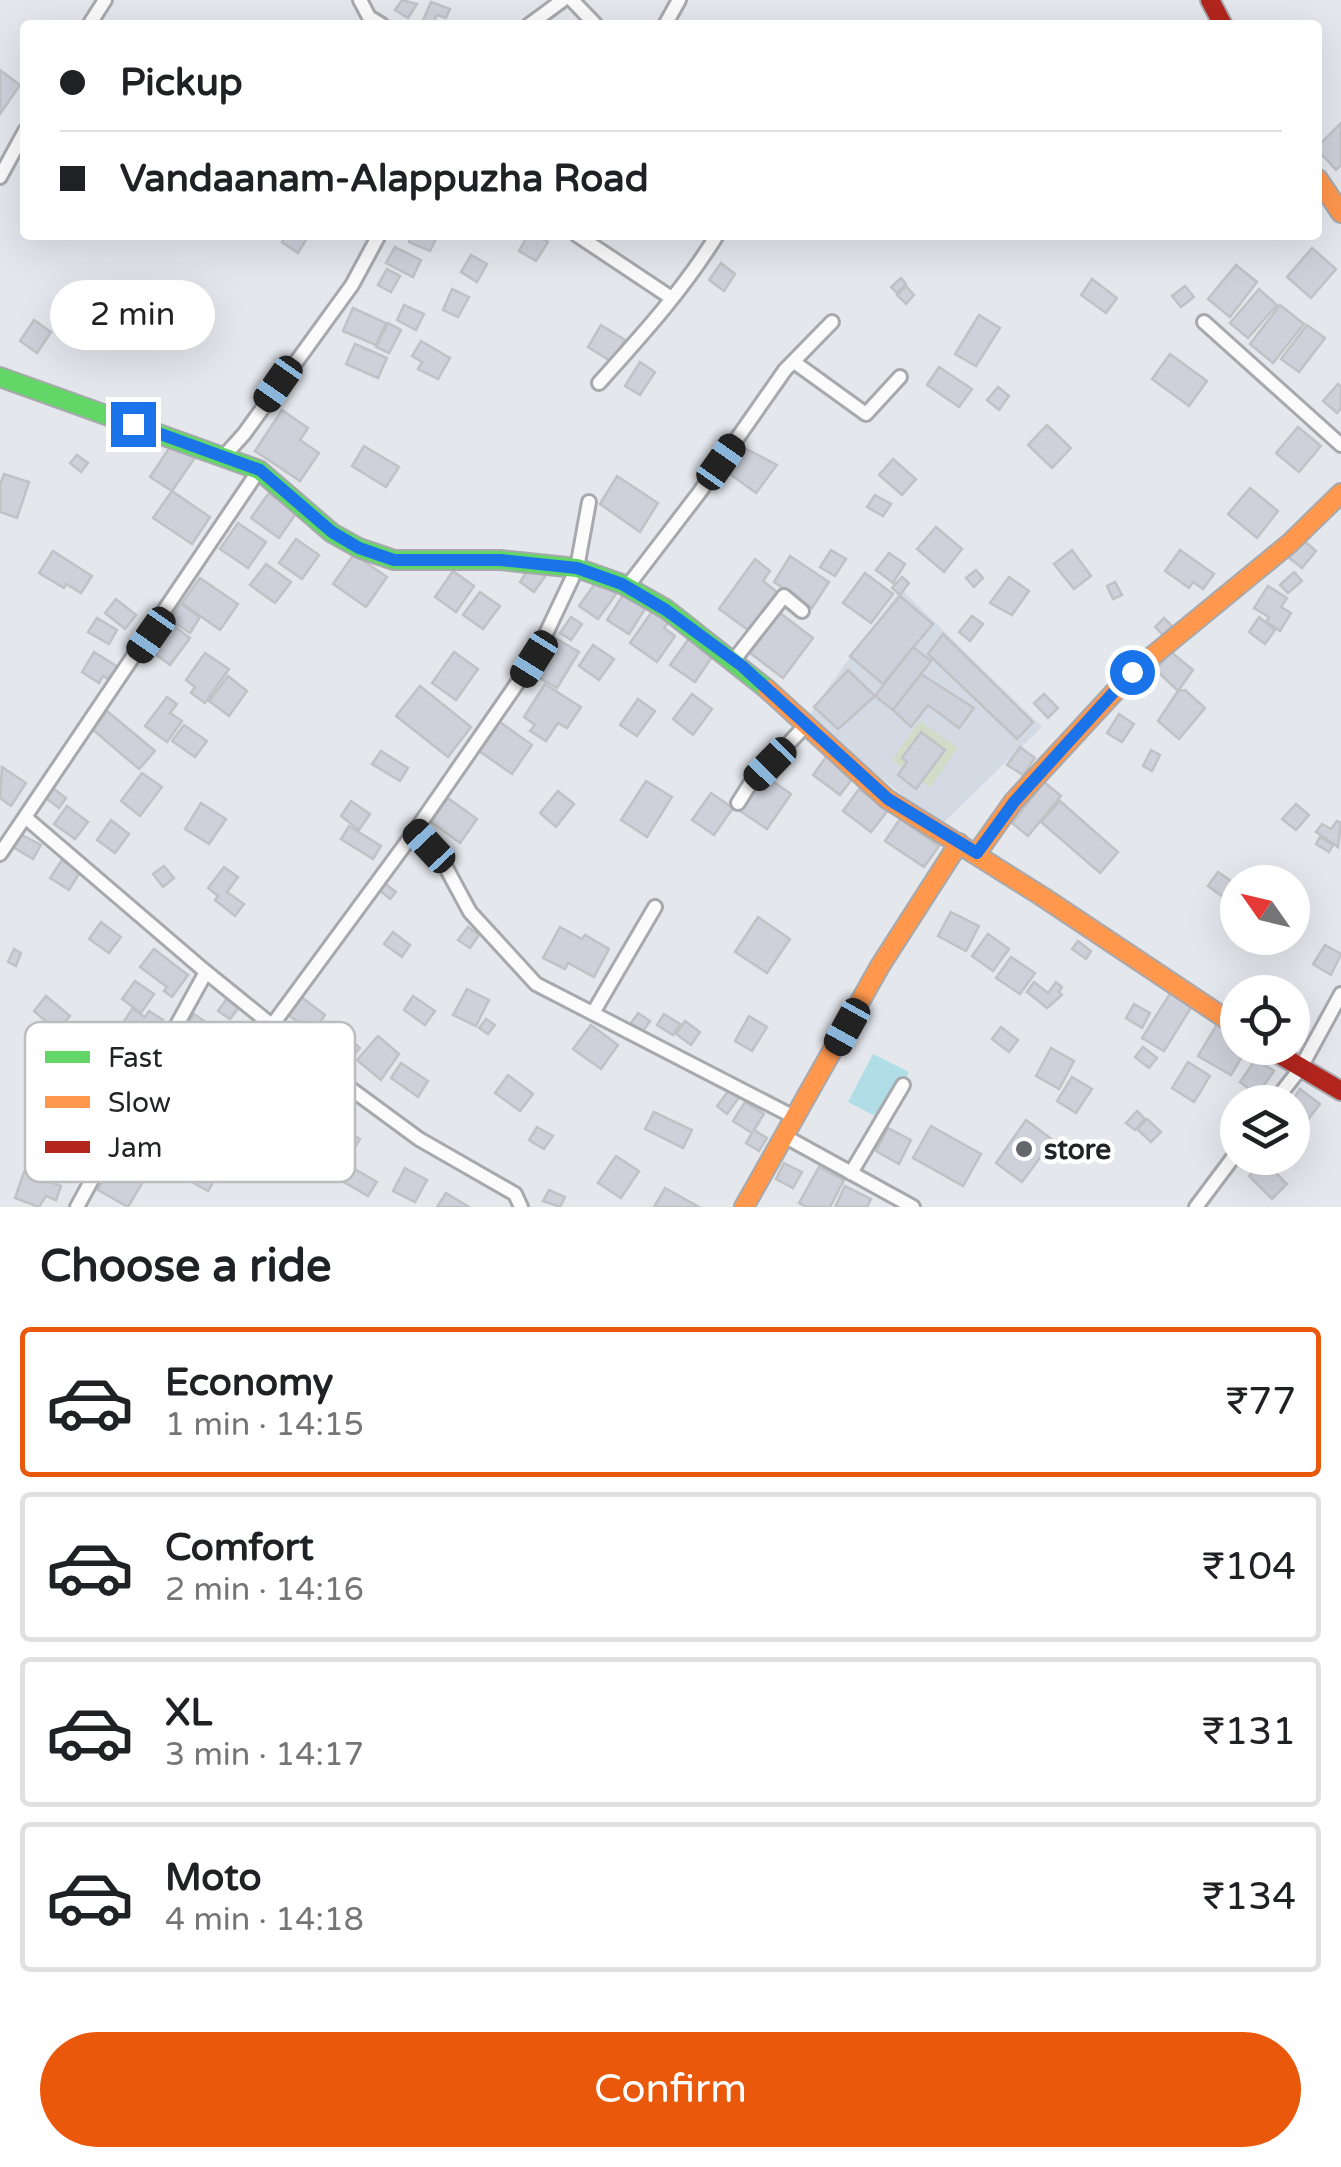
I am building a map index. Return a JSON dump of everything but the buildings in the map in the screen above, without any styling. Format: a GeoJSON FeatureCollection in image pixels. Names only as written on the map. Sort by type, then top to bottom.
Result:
{"type":"FeatureCollection","features":[{"type":"Feature","properties":{"kind":"main road"},"geometry":{"type":"LineString","coordinates":[[1322,186],[1341,213]]}},
{"type":"Feature","properties":{"kind":"main road"},"geometry":{"type":"LineString","coordinates":[[0,377],[260,470],[332,532],[359,548],[394,560],[500,560],[577,568],[627,587],[734,660],[888,799],[977,853],[1220,1015]]}},
{"type":"Feature","properties":{"kind":"main road"},"geometry":{"type":"LineString","coordinates":[[977,853],[1014,802],[1132,672],[1290,542],[1341,494]]}},
{"type":"Feature","properties":{"kind":"main road"},"geometry":{"type":"LineString","coordinates":[[744,1207],[880,966],[960,843]]}},
{"type":"Feature","properties":{"kind":"main road"},"geometry":{"type":"LineString","coordinates":[[1295,1065],[1341,1091]]}},
{"type":"Feature","properties":{"kind":"street"},"geometry":{"type":"LineString","coordinates":[[360,0],[374,20]]}},
{"type":"Feature","properties":{"kind":"street"},"geometry":{"type":"LineString","coordinates":[[536,20],[563,0]]}},
{"type":"Feature","properties":{"kind":"street"},"geometry":{"type":"LineString","coordinates":[[572,0],[591,20]]}},
{"type":"Feature","properties":{"kind":"street"},"geometry":{"type":"LineString","coordinates":[[0,177],[20,141]]}},
{"type":"Feature","properties":{"kind":"street"},"geometry":{"type":"LineString","coordinates":[[224,455],[244,434],[352,285],[376,240]]}},
{"type":"Feature","properties":{"kind":"street"},"geometry":{"type":"LineString","coordinates":[[584,240],[670,297]]}},
{"type":"Feature","properties":{"kind":"street"},"geometry":{"type":"LineString","coordinates":[[598,383],[659,316],[670,297],[691,278],[715,240]]}},
{"type":"Feature","properties":{"kind":"street"},"geometry":{"type":"LineString","coordinates":[[627,587],[794,362],[832,322]]}},
{"type":"Feature","properties":{"kind":"street"},"geometry":{"type":"LineString","coordinates":[[1204,322],[1341,445]]}},
{"type":"Feature","properties":{"kind":"street"},"geometry":{"type":"LineString","coordinates":[[794,362],[866,414],[900,377]]}},
{"type":"Feature","properties":{"kind":"street"},"geometry":{"type":"LineString","coordinates":[[0,854],[260,470]]}},
{"type":"Feature","properties":{"kind":"street"},"geometry":{"type":"LineString","coordinates":[[274,1022],[415,831],[534,659],[577,568],[589,502]]}},
{"type":"Feature","properties":{"kind":"street"},"geometry":{"type":"LineString","coordinates":[[734,660],[784,596],[802,611]]}},
{"type":"Feature","properties":{"kind":"street"},"geometry":{"type":"LineString","coordinates":[[738,803],[750,784],[808,724]]}},
{"type":"Feature","properties":{"kind":"street"},"geometry":{"type":"LineString","coordinates":[[25,816],[206,972],[270,1022]]}},
{"type":"Feature","properties":{"kind":"street"},"geometry":{"type":"LineString","coordinates":[[415,831],[443,862],[470,912],[536,984],[796,1118]]}},
{"type":"Feature","properties":{"kind":"street"},"geometry":{"type":"LineString","coordinates":[[593,1014],[655,907]]}},
{"type":"Feature","properties":{"kind":"street"},"geometry":{"type":"LineString","coordinates":[[179,1022],[206,972]]}},
{"type":"Feature","properties":{"kind":"street"},"geometry":{"type":"LineString","coordinates":[[1287,1085],[1341,994]]}},
{"type":"Feature","properties":{"kind":"street"},"geometry":{"type":"LineString","coordinates":[[851,1173],[904,1085]]}},
{"type":"Feature","properties":{"kind":"street"},"geometry":{"type":"LineString","coordinates":[[355,1092],[419,1139],[515,1194],[522,1207]]}},
{"type":"Feature","properties":{"kind":"street"},"geometry":{"type":"LineString","coordinates":[[786,1137],[912,1207]]}},
{"type":"Feature","properties":{"kind":"street"},"geometry":{"type":"LineString","coordinates":[[1196,1207],[1220,1175]]}},
{"type":"Feature","properties":{"kind":"street"},"geometry":{"type":"LineString","coordinates":[[78,1207],[92,1182]]}},
{"type":"Feature","properties":{"kind":"shaded area"},"geometry":{"type":"Polygon","coordinates":[[[901,589],[1042,727],[940,826],[811,720],[810,714],[901,589]]]}},
{"type":"Feature","properties":{"kind":"green space"},"geometry":{"type":"Polygon","coordinates":[[[920,721],[958,748],[930,787],[892,760],[920,721]]]}},
{"type":"Feature","properties":{"kind":"water"},"geometry":{"type":"Polygon","coordinates":[[[873,1054],[909,1072],[885,1121],[848,1102],[873,1054]]]}},
{"type":"Feature","properties":{"kind":"traffic: fast"},"geometry":{"type":"LineString","coordinates":[[0,377],[259,470],[332,533],[394,560],[500,560],[577,568],[622,584],[666,609],[767,689]]}},
{"type":"Feature","properties":{"kind":"traffic: slow"},"geometry":{"type":"LineString","coordinates":[[1322,185],[1341,213]]}},
{"type":"Feature","properties":{"kind":"traffic: slow"},"geometry":{"type":"LineString","coordinates":[[977,853],[1013,802],[1133,672],[1290,543],[1341,493]]}},
{"type":"Feature","properties":{"kind":"traffic: slow"},"geometry":{"type":"LineString","coordinates":[[767,689],[887,799],[1220,1015]]}},
{"type":"Feature","properties":{"kind":"traffic: slow"},"geometry":{"type":"LineString","coordinates":[[744,1207],[880,966],[959,843]]}},
{"type":"Feature","properties":{"kind":"traffic: jam"},"geometry":{"type":"LineString","coordinates":[[1210,0],[1220,20]]}},
{"type":"Feature","properties":{"kind":"traffic: jam"},"geometry":{"type":"LineString","coordinates":[[1297,1065],[1341,1091]]}},
{"type":"Feature","properties":{"kind":"place","name":"store"},"geometry":{"type":"Point","coordinates":[1024,1149]}},
{"type":"Feature","properties":{"kind":"route"},"geometry":{"type":"LineString","coordinates":[[133,424],[260,470],[332,532],[359,548],[394,560],[500,560],[577,568],[622,584],[666,610],[742,666],[888,799],[977,853],[1014,802],[1132,672]]}}]}
